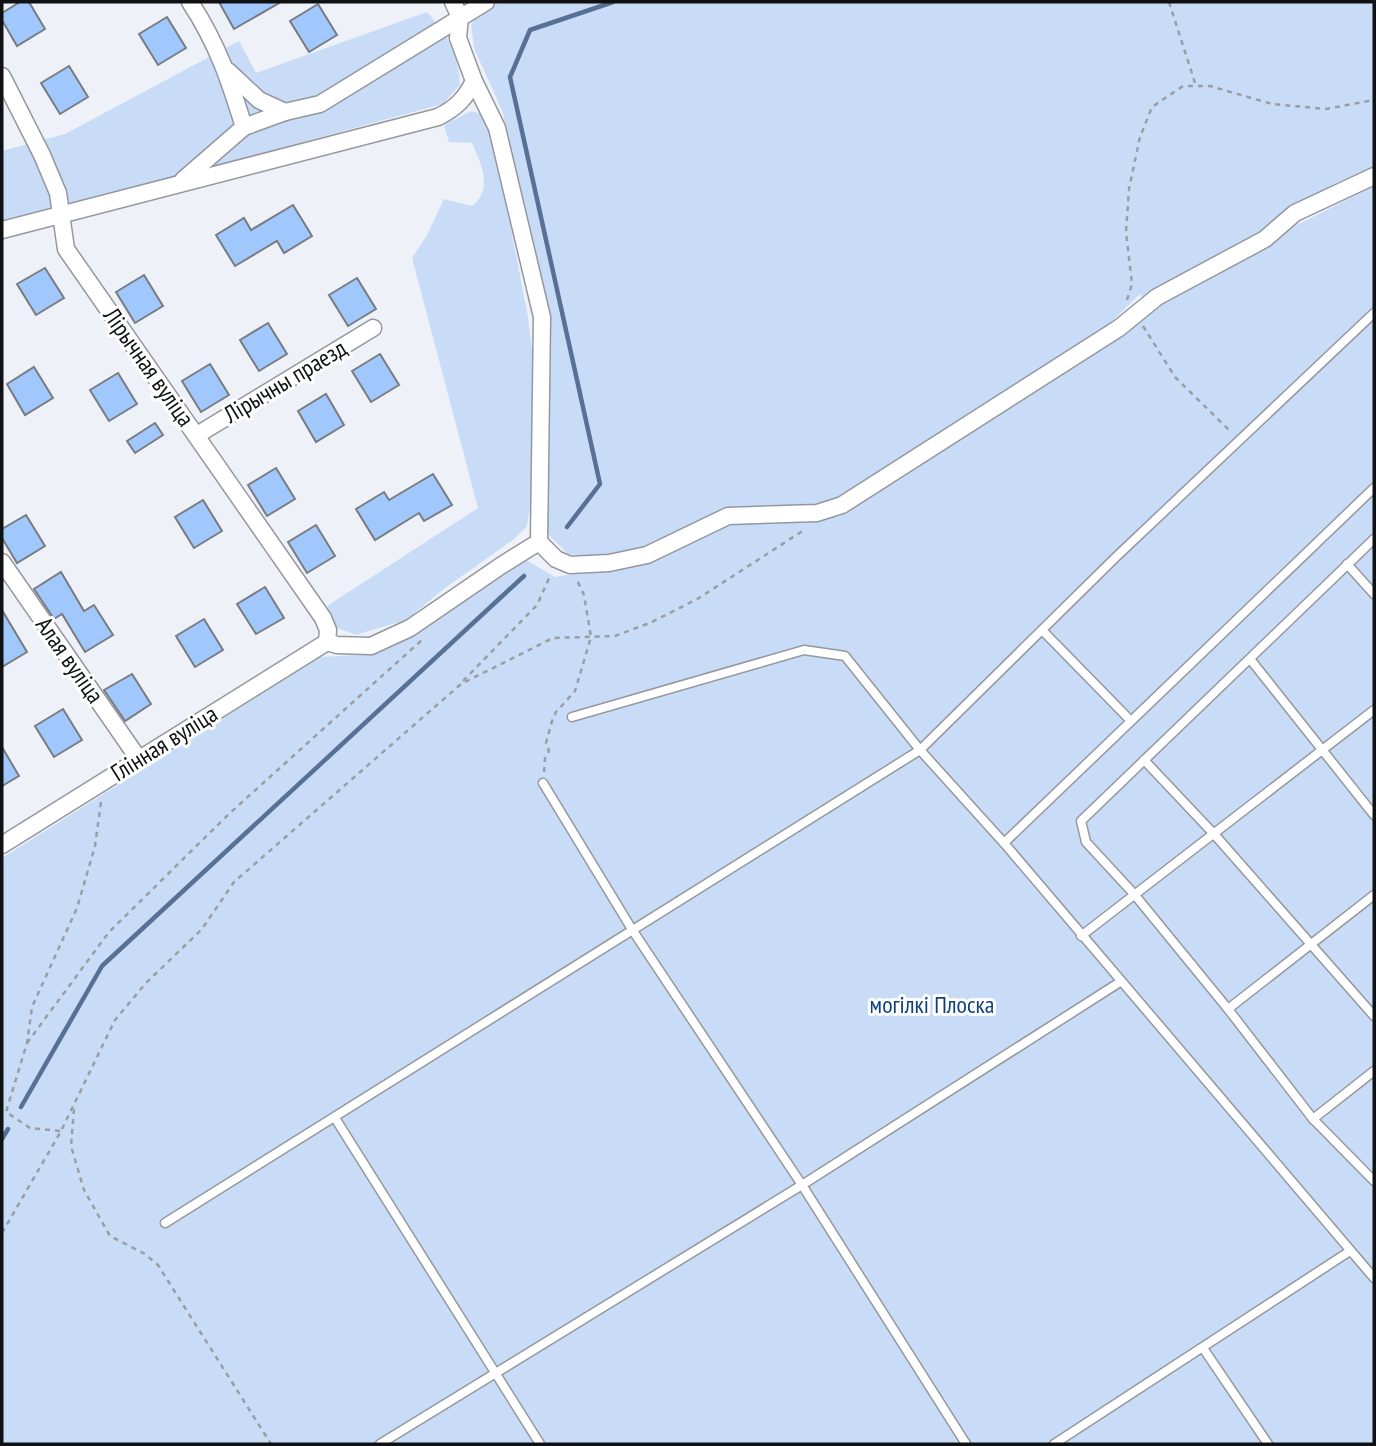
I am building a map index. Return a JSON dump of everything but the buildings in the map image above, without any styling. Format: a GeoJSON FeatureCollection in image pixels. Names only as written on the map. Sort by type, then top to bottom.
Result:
{"type":"FeatureCollection","features":[{"type":"Feature","properties":{"kind":"street"},"geometry":{"type":"LineString","coordinates":[[190,2],[210,33],[226,70],[244,127]]}},
{"type":"Feature","properties":{"kind":"street"},"geometry":{"type":"LineString","coordinates":[[453,2],[460,17],[458,38],[474,81],[497,128],[542,317],[539,542]]}},
{"type":"Feature","properties":{"kind":"street"},"geometry":{"type":"LineString","coordinates":[[179,183],[244,127],[285,112],[320,104],[486,2]]}},
{"type":"Feature","properties":{"kind":"street"},"geometry":{"type":"LineString","coordinates":[[226,70],[259,100],[285,112]]}},
{"type":"Feature","properties":{"kind":"street","name":"Лірычная вуліца"},"geometry":{"type":"LineString","coordinates":[[2,76],[58,193],[66,249],[323,618],[328,630],[327,642]]}},
{"type":"Feature","properties":{"kind":"street"},"geometry":{"type":"LineString","coordinates":[[2,230],[438,117],[453,110],[465,99],[474,81]]}},
{"type":"Feature","properties":{"kind":"street"},"geometry":{"type":"LineString","coordinates":[[539,542],[563,562],[609,563],[647,555],[728,516],[817,513],[842,505],[1119,328],[1157,297],[1265,239],[1295,213],[1374,176]]}},
{"type":"Feature","properties":{"kind":"street","name":"Лірычны праезд"},"geometry":{"type":"LineString","coordinates":[[197,435],[373,328]]}},
{"type":"Feature","properties":{"kind":"street"},"geometry":{"type":"LineString","coordinates":[[327,642],[371,646],[410,628],[539,542]]}},
{"type":"Feature","properties":{"kind":"street","name":"Алая вуліца"},"geometry":{"type":"LineString","coordinates":[[2,562],[138,758]]}},
{"type":"Feature","properties":{"kind":"street","name":"Глінная вуліца"},"geometry":{"type":"LineString","coordinates":[[2,845],[327,642]]}},
{"type":"Feature","properties":{"kind":"lane"},"geometry":{"type":"LineString","coordinates":[[165,1223],[920,750],[1374,313]]}},
{"type":"Feature","properties":{"kind":"lane"},"geometry":{"type":"LineString","coordinates":[[1004,844],[1374,488]]}},
{"type":"Feature","properties":{"kind":"lane"},"geometry":{"type":"LineString","coordinates":[[1374,539],[1081,821],[1086,842],[1134,894],[1314,1118],[1374,1181]]}},
{"type":"Feature","properties":{"kind":"lane"},"geometry":{"type":"LineString","coordinates":[[1347,564],[1374,594]]}},
{"type":"Feature","properties":{"kind":"lane"},"geometry":{"type":"LineString","coordinates":[[1042,630],[1131,721]]}},
{"type":"Feature","properties":{"kind":"lane"},"geometry":{"type":"LineString","coordinates":[[572,717],[804,650],[845,656],[920,750],[1004,844],[1374,1278]]}},
{"type":"Feature","properties":{"kind":"lane"},"geometry":{"type":"LineString","coordinates":[[1250,659],[1374,815]]}},
{"type":"Feature","properties":{"kind":"lane"},"geometry":{"type":"LineString","coordinates":[[1081,936],[1374,710]]}},
{"type":"Feature","properties":{"kind":"lane"},"geometry":{"type":"LineString","coordinates":[[1144,760],[1214,834],[1374,1016]]}},
{"type":"Feature","properties":{"kind":"lane"},"geometry":{"type":"LineString","coordinates":[[543,783],[634,931],[802,1185],[966,1444]]}},
{"type":"Feature","properties":{"kind":"lane"},"geometry":{"type":"LineString","coordinates":[[1228,1009],[1374,895]]}},
{"type":"Feature","properties":{"kind":"lane"},"geometry":{"type":"LineString","coordinates":[[380,1444],[802,1185],[1120,982]]}},
{"type":"Feature","properties":{"kind":"lane"},"geometry":{"type":"LineString","coordinates":[[1314,1118],[1374,1071]]}},
{"type":"Feature","properties":{"kind":"lane"},"geometry":{"type":"LineString","coordinates":[[335,1118],[540,1444]]}},
{"type":"Feature","properties":{"kind":"lane"},"geometry":{"type":"LineString","coordinates":[[1054,1444],[1350,1251]]}},
{"type":"Feature","properties":{"kind":"lane"},"geometry":{"type":"LineString","coordinates":[[1203,1348],[1268,1444]]}},
{"type":"Feature","properties":{"kind":"path"},"geometry":{"type":"LineString","coordinates":[[1169,2],[1196,86]]}},
{"type":"Feature","properties":{"kind":"path"},"geometry":{"type":"LineString","coordinates":[[1119,328],[1132,284],[1126,232],[1129,189],[1140,137],[1152,107],[1183,86],[1209,86],[1272,104],[1326,109],[1374,100]]}},
{"type":"Feature","properties":{"kind":"path"},"geometry":{"type":"LineString","coordinates":[[1137,314],[1175,377],[1239,441]]}},
{"type":"Feature","properties":{"kind":"path"},"geometry":{"type":"LineString","coordinates":[[461,684],[553,638],[615,636],[675,610],[699,598],[809,526]]}},
{"type":"Feature","properties":{"kind":"path"},"geometry":{"type":"LineString","coordinates":[[2,1233],[61,1131],[115,1020],[146,983],[202,929],[234,883],[461,684],[537,605],[563,562],[584,595],[591,637]]}},
{"type":"Feature","properties":{"kind":"path"},"geometry":{"type":"LineString","coordinates":[[27,1043],[109,932],[231,812],[422,640],[428,631]]}},
{"type":"Feature","properties":{"kind":"path"},"geometry":{"type":"LineString","coordinates":[[2,1119],[27,1043],[32,1007],[77,908],[95,846],[104,781]]}},
{"type":"Feature","properties":{"kind":"path"},"geometry":{"type":"LineString","coordinates":[[74,1105],[71,1146],[84,1191],[110,1236],[145,1254],[158,1265],[271,1444]]}},
{"type":"Feature","properties":{"kind":"path"},"geometry":{"type":"LineString","coordinates":[[6,1112],[30,1128],[61,1131]]}},
{"type":"Feature","properties":{"kind":"green space","name":"могілкі Плоска"},"geometry":{"type":"Polygon","coordinates":[[[501,2],[1374,2],[1374,166],[1336,183],[1279,216],[1285,231],[1374,186],[1374,1444],[2,1444],[2,858],[320,657],[373,654],[404,640],[526,560],[555,577],[648,562],[735,522],[795,522],[840,516],[1109,343],[1151,313],[1140,294],[1103,330],[840,499],[798,507],[735,507],[646,546],[596,558],[568,554],[548,534],[546,527],[547,308],[503,113],[474,48],[471,24],[483,11],[501,2]]]}},
{"type":"Feature","properties":{"kind":"green space"},"geometry":{"type":"Polygon","coordinates":[[[427,12],[455,54],[459,73],[460,85],[443,104],[2,223],[2,151],[65,134],[239,41],[256,73],[427,12]]]}},
{"type":"Feature","properties":{"kind":"green space"},"geometry":{"type":"Polygon","coordinates":[[[471,111],[486,115],[493,135],[528,317],[533,358],[532,494],[527,526],[513,540],[445,588],[406,620],[356,635],[335,627],[327,606],[478,508],[412,258],[427,235],[444,199],[472,206],[483,192],[484,176],[472,143],[449,142],[444,125],[471,111]]]}},
{"type":"Feature","properties":{"kind":"waterway"},"geometry":{"type":"LineString","coordinates":[[567,527],[600,484],[510,77],[530,30],[613,2]]}},
{"type":"Feature","properties":{"kind":"waterway"},"geometry":{"type":"LineString","coordinates":[[21,1107],[102,966],[524,576]]}},
{"type":"Feature","properties":{"kind":"waterway"},"geometry":{"type":"LineString","coordinates":[[2,1139],[8,1129]]}}]}
